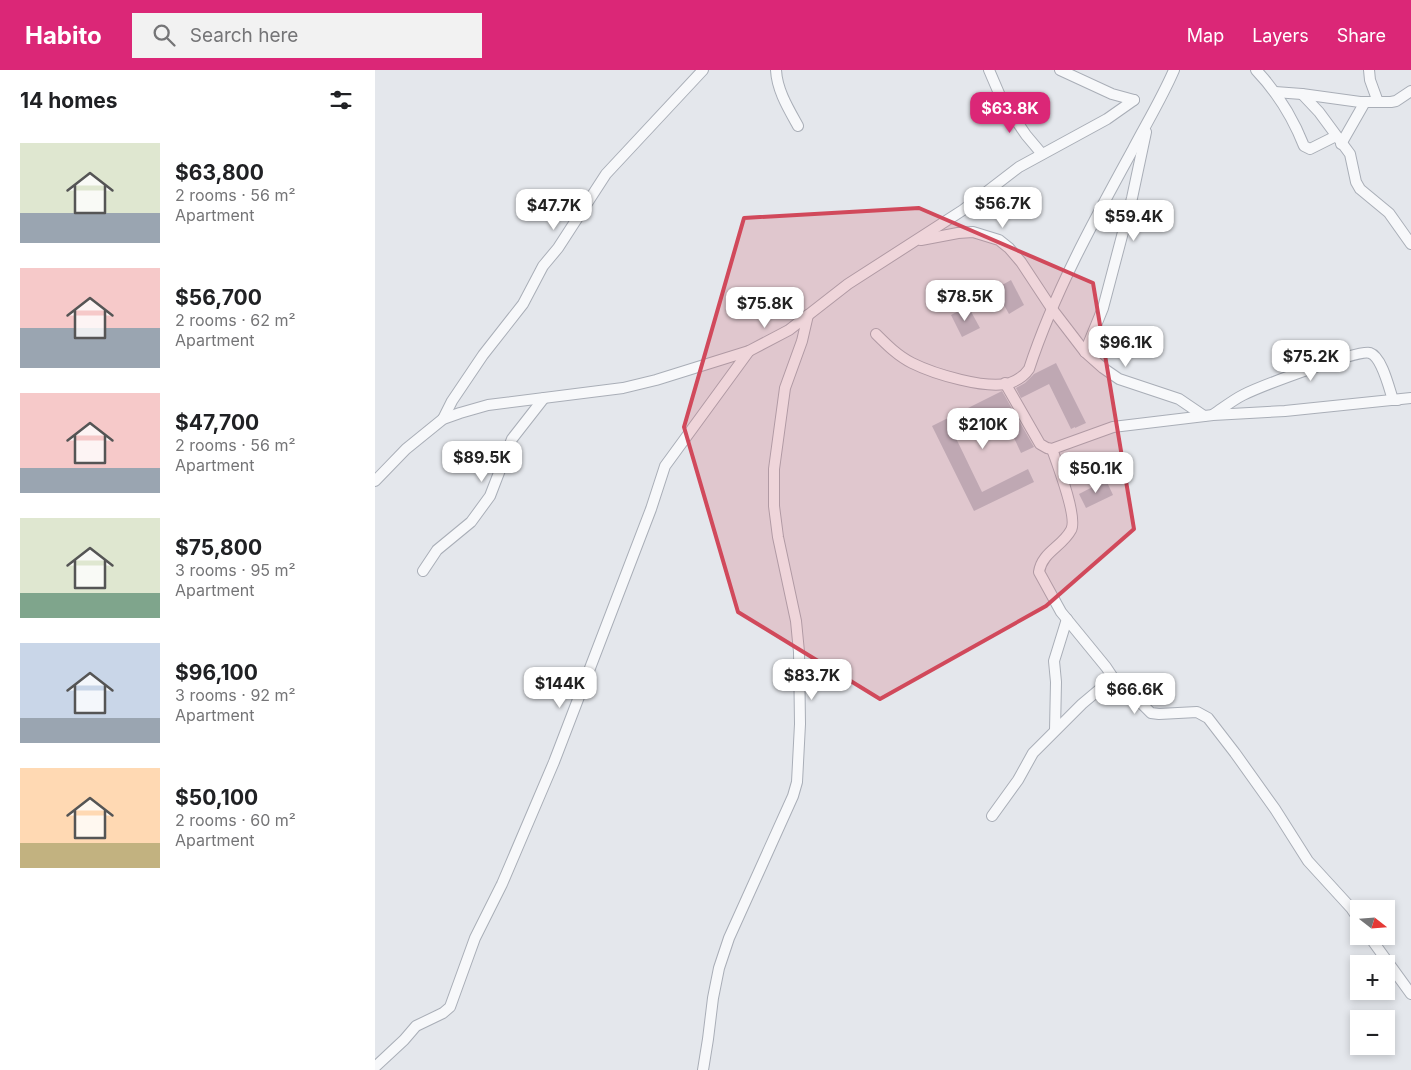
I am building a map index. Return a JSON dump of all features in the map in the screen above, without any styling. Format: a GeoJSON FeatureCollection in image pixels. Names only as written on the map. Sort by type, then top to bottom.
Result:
{"type":"FeatureCollection","features":[{"type":"Feature","properties":{"kind":"street"},"geometry":{"type":"LineString","coordinates":[[443,419],[452,401],[483,354],[523,304],[543,266],[558,248],[606,174],[703,70]]}},
{"type":"Feature","properties":{"kind":"street"},"geometry":{"type":"LineString","coordinates":[[776,70],[779,88],[798,126]]}},
{"type":"Feature","properties":{"kind":"street"},"geometry":{"type":"LineString","coordinates":[[989,70],[1001,98],[1026,135],[1042,154]]}},
{"type":"Feature","properties":{"kind":"street"},"geometry":{"type":"LineString","coordinates":[[375,481],[406,449],[443,419],[488,405],[623,388],[656,380],[749,351],[789,330],[848,284],[963,210],[1019,167],[1107,119],[1134,100],[1113,94],[1077,74],[1060,70]]}},
{"type":"Feature","properties":{"kind":"street"},"geometry":{"type":"LineString","coordinates":[[876,334],[904,358],[941,376],[992,384],[1010,383],[1020,378],[1029,369],[1052,309],[1090,228],[1162,97],[1174,70]]}},
{"type":"Feature","properties":{"kind":"street"},"geometry":{"type":"LineString","coordinates":[[1256,70],[1275,92],[1293,122],[1304,146],[1310,149],[1339,140],[1365,102]]}},
{"type":"Feature","properties":{"kind":"street"},"geometry":{"type":"LineString","coordinates":[[1369,70],[1369,80],[1378,102]]}},
{"type":"Feature","properties":{"kind":"street"},"geometry":{"type":"LineString","coordinates":[[1275,92],[1378,102],[1396,101],[1411,91]]}},
{"type":"Feature","properties":{"kind":"street"},"geometry":{"type":"LineString","coordinates":[[1302,94],[1319,112],[1349,154],[1356,182],[1360,189],[1389,213],[1411,244]]}},
{"type":"Feature","properties":{"kind":"street"},"geometry":{"type":"LineString","coordinates":[[1085,352],[1105,300],[1132,198],[1149,121]]}},
{"type":"Feature","properties":{"kind":"street"},"geometry":{"type":"LineString","coordinates":[[913,241],[958,232],[973,232],[999,240],[1021,262],[1052,309],[1085,352],[1103,368],[1119,379],[1179,398],[1209,415]]}},
{"type":"Feature","properties":{"kind":"street"},"geometry":{"type":"LineString","coordinates":[[703,1070],[709,1039],[713,998],[724,953],[793,796],[797,782],[800,724],[799,652],[796,621],[778,537],[774,506],[774,469],[785,388],[802,341],[808,315]]}},
{"type":"Feature","properties":{"kind":"street"},"geometry":{"type":"LineString","coordinates":[[375,1067],[417,1026],[443,1013],[450,1007],[475,938],[502,884],[554,762],[651,509],[665,466],[749,351]]}},
{"type":"Feature","properties":{"kind":"street"},"geometry":{"type":"LineString","coordinates":[[1209,415],[1241,396],[1261,387],[1330,362],[1367,352],[1380,361],[1393,400]]}},
{"type":"Feature","properties":{"kind":"street"},"geometry":{"type":"LineString","coordinates":[[1005,383],[1040,444],[1052,449],[1113,427],[1209,415],[1411,399]]}},
{"type":"Feature","properties":{"kind":"street"},"geometry":{"type":"LineString","coordinates":[[423,571],[437,550],[471,522],[490,496],[512,439],[544,398]]}},
{"type":"Feature","properties":{"kind":"street"},"geometry":{"type":"LineString","coordinates":[[1052,449],[1072,514],[1073,527],[1068,535],[1044,558],[1039,572],[1052,596],[1067,619],[1116,682],[1151,712],[1159,714],[1197,712],[1208,718],[1235,752],[1308,861],[1350,907]]}},
{"type":"Feature","properties":{"kind":"street"},"geometry":{"type":"LineString","coordinates":[[1055,730],[1056,682],[1054,661],[1067,619]]}},
{"type":"Feature","properties":{"kind":"street"},"geometry":{"type":"LineString","coordinates":[[992,816],[1018,780],[1033,753],[1082,704],[1113,678]]}},
{"type":"Feature","properties":{"kind":"street"},"geometry":{"type":"LineString","coordinates":[[1376,945],[1411,994]]}},
{"type":"Feature","properties":{"kind":"highlighted area"},"geometry":{"type":"Polygon","coordinates":[[[919,208],[1093,283],[1134,529],[1046,606],[880,699],[738,612],[684,427],[744,218],[919,208]]]}},
{"type":"Feature","properties":{"kind":"building"},"geometry":{"type":"Polygon","coordinates":[[[1011,280],[1024,305],[1009,314],[995,289],[1011,280]]]}},
{"type":"Feature","properties":{"kind":"building"},"geometry":{"type":"Polygon","coordinates":[[[968,306],[980,328],[962,337],[951,315],[968,306]]]}},
{"type":"Feature","properties":{"kind":"building"},"geometry":{"type":"Polygon","coordinates":[[[1056,363],[1086,423],[1075,428],[1071,429],[1049,384],[1021,398],[1016,388],[1025,383],[1034,374],[1056,363]]]}},
{"type":"Feature","properties":{"kind":"building"},"geometry":{"type":"Polygon","coordinates":[[[1002,391],[1034,447],[1021,453],[1000,408],[953,432],[982,492],[1028,469],[1034,482],[974,511],[932,426],[1002,391]]]}},
{"type":"Feature","properties":{"kind":"building"},"geometry":{"type":"Polygon","coordinates":[[[1106,480],[1113,495],[1086,508],[1079,494],[1106,480]]]}}]}
